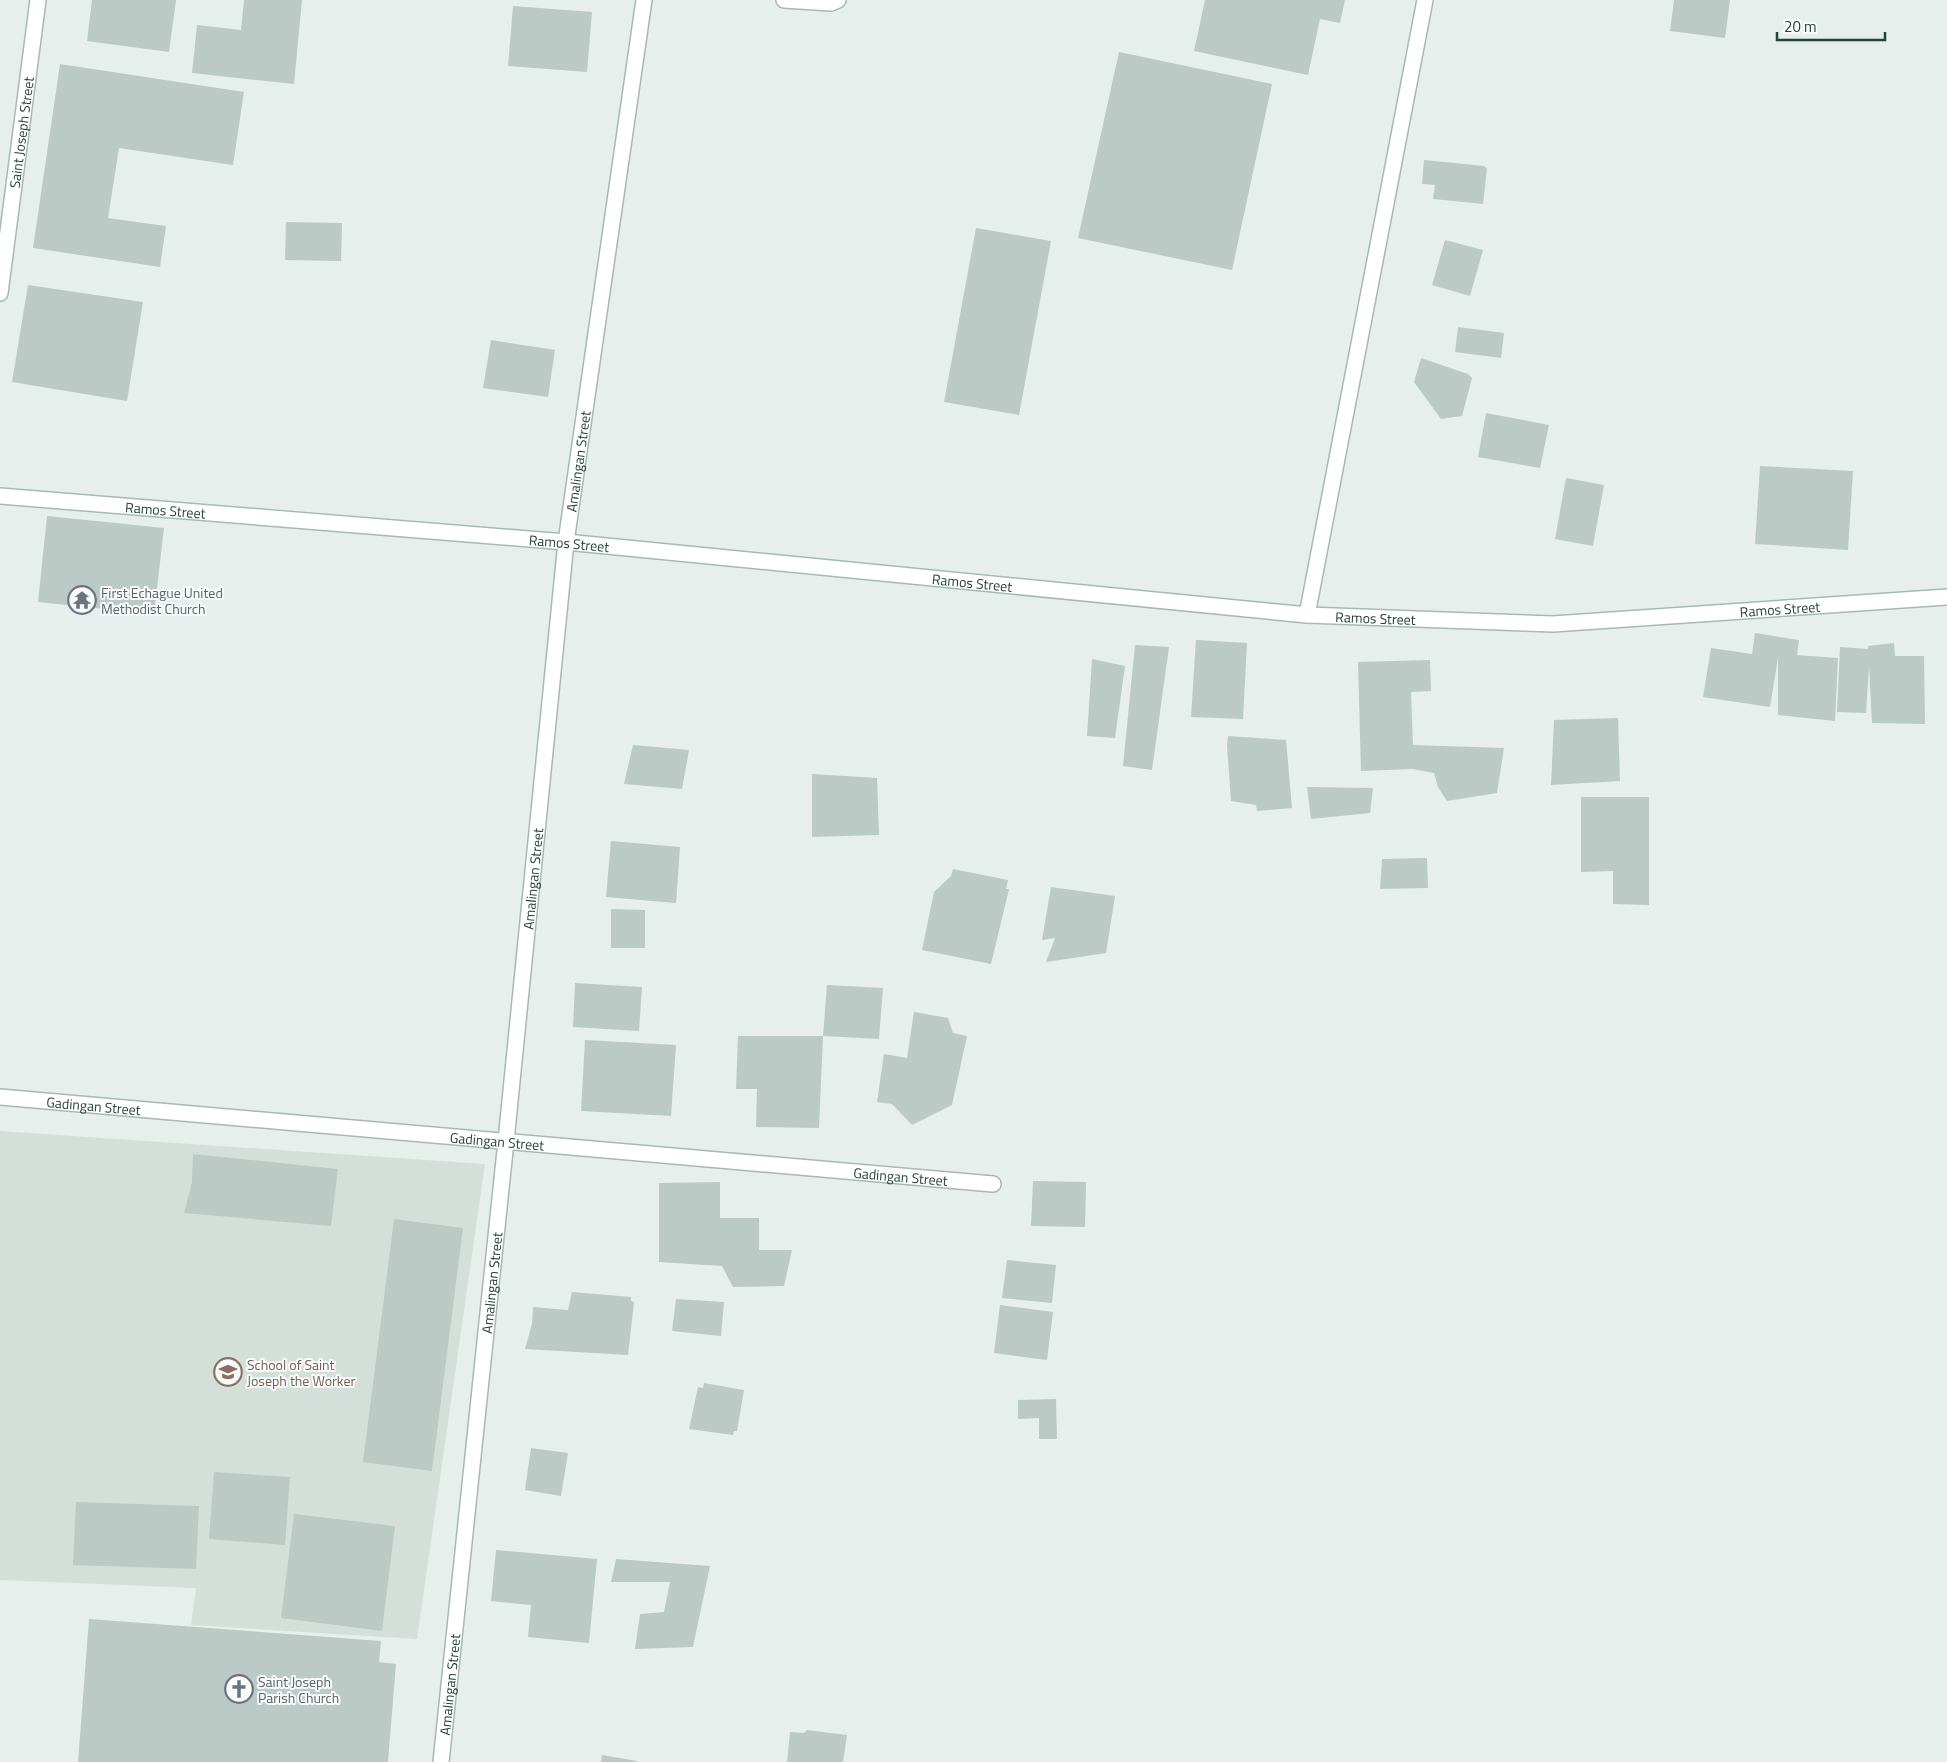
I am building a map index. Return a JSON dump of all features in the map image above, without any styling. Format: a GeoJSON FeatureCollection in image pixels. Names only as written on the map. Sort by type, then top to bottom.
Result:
{"type":"FeatureCollection","features":[{"type":"Feature","properties":{"kind":"street","name":"Saint Joseph Street"},"geometry":{"type":"LineString","coordinates":[[0,294],[38,0]]}},
{"type":"Feature","properties":{"kind":"street","name":"Amalingan Street"},"geometry":{"type":"LineString","coordinates":[[441,1762],[566,542],[644,0]]}},
{"type":"Feature","properties":{"kind":"street"},"geometry":{"type":"LineString","coordinates":[[784,0],[835,2]]}},
{"type":"Feature","properties":{"kind":"street"},"geometry":{"type":"LineString","coordinates":[[1307,615],[1425,0]]}},
{"type":"Feature","properties":{"kind":"street","name":"Ramos Street"},"geometry":{"type":"LineString","coordinates":[[0,496],[566,542],[1307,615],[1553,624],[1947,597]]}},
{"type":"Feature","properties":{"kind":"street","name":"Gadingan Street"},"geometry":{"type":"LineString","coordinates":[[0,1097],[993,1184]]}},
{"type":"Feature","properties":{"kind":"shaded area","name":"School of Saint Joseph the Worker"},"geometry":{"type":"Polygon","coordinates":[[[0,1131],[485,1164],[417,1639],[191,1625],[196,1588],[0,1580],[0,1131]]]}},
{"type":"Feature","properties":{"kind":"building"},"geometry":{"type":"Polygon","coordinates":[[[92,0],[176,0],[169,52],[87,41],[92,0]]]}},
{"type":"Feature","properties":{"kind":"building"},"geometry":{"type":"Polygon","coordinates":[[[244,0],[302,0],[294,84],[192,73],[197,25],[241,30],[244,0]]]}},
{"type":"Feature","properties":{"kind":"building"},"geometry":{"type":"Polygon","coordinates":[[[1205,0],[1345,0],[1340,23],[1320,19],[1308,75],[1194,51],[1205,0]]]}},
{"type":"Feature","properties":{"kind":"building"},"geometry":{"type":"Polygon","coordinates":[[[1674,0],[1730,0],[1725,38],[1670,31],[1674,0]]]}},
{"type":"Feature","properties":{"kind":"building"},"geometry":{"type":"Polygon","coordinates":[[[513,6],[592,12],[587,72],[508,66],[513,6]]]}},
{"type":"Feature","properties":{"kind":"building"},"geometry":{"type":"Polygon","coordinates":[[[1119,52],[1272,84],[1232,270],[1078,238],[1119,52]]]}},
{"type":"Feature","properties":{"kind":"building"},"geometry":{"type":"Polygon","coordinates":[[[60,64],[244,92],[233,165],[119,148],[108,218],[166,226],[160,267],[33,248],[60,64]]]}},
{"type":"Feature","properties":{"kind":"building"},"geometry":{"type":"Polygon","coordinates":[[[1424,160],[1484,166],[1487,169],[1483,204],[1433,199],[1435,185],[1422,184],[1424,160]]]}},
{"type":"Feature","properties":{"kind":"building"},"geometry":{"type":"Polygon","coordinates":[[[286,222],[342,223],[341,261],[285,260],[286,222]]]}},
{"type":"Feature","properties":{"kind":"building"},"geometry":{"type":"Polygon","coordinates":[[[976,228],[1051,241],[1019,415],[944,402],[976,228]]]}},
{"type":"Feature","properties":{"kind":"building"},"geometry":{"type":"Polygon","coordinates":[[[1445,240],[1483,250],[1470,296],[1432,285],[1445,240]]]}},
{"type":"Feature","properties":{"kind":"building"},"geometry":{"type":"Polygon","coordinates":[[[28,285],[143,302],[127,401],[12,382],[28,285]]]}},
{"type":"Feature","properties":{"kind":"building"},"geometry":{"type":"Polygon","coordinates":[[[1458,327],[1504,333],[1501,358],[1455,352],[1458,327]]]}},
{"type":"Feature","properties":{"kind":"building"},"geometry":{"type":"Polygon","coordinates":[[[491,340],[555,350],[548,397],[483,388],[491,340]]]}},
{"type":"Feature","properties":{"kind":"building"},"geometry":{"type":"Polygon","coordinates":[[[1421,358],[1468,374],[1472,378],[1462,416],[1441,419],[1414,382],[1421,358]]]}},
{"type":"Feature","properties":{"kind":"building"},"geometry":{"type":"Polygon","coordinates":[[[1486,413],[1549,425],[1540,468],[1478,457],[1486,413]]]}},
{"type":"Feature","properties":{"kind":"building"},"geometry":{"type":"Polygon","coordinates":[[[1760,466],[1853,471],[1848,550],[1755,544],[1760,466]]]}},
{"type":"Feature","properties":{"kind":"building"},"geometry":{"type":"Polygon","coordinates":[[[1566,478],[1604,485],[1593,546],[1555,539],[1566,478]]]}},
{"type":"Feature","properties":{"kind":"building"},"geometry":{"type":"Polygon","coordinates":[[[47,516],[164,528],[154,614],[38,602],[47,516]]]}},
{"type":"Feature","properties":{"kind":"building"},"geometry":{"type":"Polygon","coordinates":[[[1755,633],[1799,640],[1797,655],[1838,658],[1835,721],[1778,715],[1778,658],[1770,707],[1703,697],[1711,648],[1752,654],[1755,633]]]}},
{"type":"Feature","properties":{"kind":"building"},"geometry":{"type":"Polygon","coordinates":[[[1196,640],[1247,643],[1243,719],[1191,717],[1196,640]]]}},
{"type":"Feature","properties":{"kind":"building"},"geometry":{"type":"Polygon","coordinates":[[[1894,643],[1895,656],[1924,656],[1925,724],[1872,723],[1869,666],[1866,713],[1837,712],[1840,647],[1868,649],[1868,646],[1894,643]]]}},
{"type":"Feature","properties":{"kind":"building"},"geometry":{"type":"Polygon","coordinates":[[[1135,645],[1169,647],[1152,770],[1123,766],[1135,645]]]}},
{"type":"Feature","properties":{"kind":"building"},"geometry":{"type":"Polygon","coordinates":[[[1092,659],[1125,666],[1115,738],[1087,736],[1092,659]]]}},
{"type":"Feature","properties":{"kind":"building"},"geometry":{"type":"Polygon","coordinates":[[[1430,660],[1431,691],[1411,692],[1413,745],[1504,748],[1497,793],[1447,801],[1438,787],[1434,773],[1413,769],[1361,771],[1358,662],[1430,660]]]}},
{"type":"Feature","properties":{"kind":"building"},"geometry":{"type":"Polygon","coordinates":[[[1618,718],[1620,781],[1551,785],[1554,720],[1618,718]]]}},
{"type":"Feature","properties":{"kind":"building"},"geometry":{"type":"Polygon","coordinates":[[[1228,736],[1286,740],[1292,808],[1257,811],[1256,805],[1231,801],[1228,736]]]}},
{"type":"Feature","properties":{"kind":"building"},"geometry":{"type":"Polygon","coordinates":[[[633,745],[689,750],[682,789],[624,784],[633,745]]]}},
{"type":"Feature","properties":{"kind":"building"},"geometry":{"type":"Polygon","coordinates":[[[812,774],[877,778],[879,835],[812,837],[812,774]]]}},
{"type":"Feature","properties":{"kind":"building"},"geometry":{"type":"Polygon","coordinates":[[[1307,787],[1373,788],[1370,813],[1311,819],[1307,787]]]}},
{"type":"Feature","properties":{"kind":"building"},"geometry":{"type":"Polygon","coordinates":[[[1581,797],[1649,797],[1649,905],[1613,904],[1613,871],[1581,872],[1581,797]]]}},
{"type":"Feature","properties":{"kind":"building"},"geometry":{"type":"Polygon","coordinates":[[[611,841],[680,847],[676,903],[606,897],[611,841]]]}},
{"type":"Feature","properties":{"kind":"building"},"geometry":{"type":"Polygon","coordinates":[[[1427,858],[1428,888],[1380,889],[1382,859],[1427,858]]]}},
{"type":"Feature","properties":{"kind":"building"},"geometry":{"type":"Polygon","coordinates":[[[953,869],[1008,880],[1006,889],[1009,889],[991,964],[922,950],[934,892],[951,876],[953,869]]]}},
{"type":"Feature","properties":{"kind":"building"},"geometry":{"type":"Polygon","coordinates":[[[1051,887],[1115,896],[1106,953],[1046,962],[1055,938],[1042,940],[1051,887]]]}},
{"type":"Feature","properties":{"kind":"building"},"geometry":{"type":"Polygon","coordinates":[[[611,909],[645,910],[645,948],[611,948],[611,909]]]}},
{"type":"Feature","properties":{"kind":"building"},"geometry":{"type":"Polygon","coordinates":[[[575,983],[642,987],[639,1031],[573,1027],[575,983]]]}},
{"type":"Feature","properties":{"kind":"building"},"geometry":{"type":"Polygon","coordinates":[[[827,985],[883,988],[879,1039],[823,1036],[827,985]]]}},
{"type":"Feature","properties":{"kind":"building"},"geometry":{"type":"Polygon","coordinates":[[[914,1012],[948,1018],[953,1033],[967,1036],[952,1105],[912,1125],[892,1104],[877,1102],[884,1054],[907,1058],[914,1012]]]}},
{"type":"Feature","properties":{"kind":"building"},"geometry":{"type":"Polygon","coordinates":[[[738,1036],[823,1036],[819,1128],[756,1127],[757,1089],[736,1089],[738,1036]]]}},
{"type":"Feature","properties":{"kind":"building"},"geometry":{"type":"Polygon","coordinates":[[[585,1040],[676,1045],[671,1116],[581,1111],[585,1040]]]}},
{"type":"Feature","properties":{"kind":"building"},"geometry":{"type":"Polygon","coordinates":[[[193,1154],[338,1169],[331,1226],[184,1213],[192,1182],[193,1154]]]}},
{"type":"Feature","properties":{"kind":"building"},"geometry":{"type":"Polygon","coordinates":[[[1033,1181],[1086,1182],[1085,1227],[1031,1226],[1033,1181]]]}},
{"type":"Feature","properties":{"kind":"building"},"geometry":{"type":"Polygon","coordinates":[[[720,1182],[720,1218],[759,1218],[759,1250],[792,1250],[784,1286],[733,1287],[722,1266],[659,1262],[659,1183],[720,1182]]]}},
{"type":"Feature","properties":{"kind":"building"},"geometry":{"type":"Polygon","coordinates":[[[394,1219],[463,1228],[432,1471],[363,1462],[394,1219]]]}},
{"type":"Feature","properties":{"kind":"building"},"geometry":{"type":"Polygon","coordinates":[[[1007,1260],[1056,1265],[1052,1303],[1002,1298],[1007,1260]]]}},
{"type":"Feature","properties":{"kind":"building"},"geometry":{"type":"Polygon","coordinates":[[[572,1292],[631,1297],[631,1301],[634,1302],[628,1355],[525,1349],[532,1324],[533,1307],[568,1310],[572,1292]]]}},
{"type":"Feature","properties":{"kind":"building"},"geometry":{"type":"Polygon","coordinates":[[[676,1299],[724,1302],[721,1336],[672,1331],[676,1299]]]}},
{"type":"Feature","properties":{"kind":"building"},"geometry":{"type":"Polygon","coordinates":[[[1000,1305],[1053,1312],[1047,1360],[994,1353],[1000,1305]]]}},
{"type":"Feature","properties":{"kind":"building"},"geometry":{"type":"Polygon","coordinates":[[[704,1383],[744,1390],[737,1431],[734,1431],[733,1435],[689,1429],[698,1387],[703,1388],[704,1383]]]}},
{"type":"Feature","properties":{"kind":"building"},"geometry":{"type":"Polygon","coordinates":[[[1056,1399],[1057,1439],[1039,1439],[1039,1418],[1018,1419],[1018,1400],[1056,1399]]]}},
{"type":"Feature","properties":{"kind":"building"},"geometry":{"type":"Polygon","coordinates":[[[531,1448],[568,1453],[561,1496],[525,1490],[531,1448]]]}},
{"type":"Feature","properties":{"kind":"building"},"geometry":{"type":"Polygon","coordinates":[[[214,1472],[290,1477],[285,1545],[209,1539],[214,1472]]]}},
{"type":"Feature","properties":{"kind":"building"},"geometry":{"type":"Polygon","coordinates":[[[76,1502],[199,1506],[196,1569],[73,1565],[76,1502]]]}},
{"type":"Feature","properties":{"kind":"building"},"geometry":{"type":"Polygon","coordinates":[[[294,1514],[395,1526],[382,1631],[281,1618],[294,1514]]]}},
{"type":"Feature","properties":{"kind":"building"},"geometry":{"type":"Polygon","coordinates":[[[496,1550],[597,1559],[589,1643],[528,1637],[531,1605],[491,1601],[496,1550]]]}},
{"type":"Feature","properties":{"kind":"building"},"geometry":{"type":"Polygon","coordinates":[[[616,1559],[710,1566],[693,1647],[635,1649],[640,1614],[664,1612],[670,1582],[611,1582],[616,1559]]]}},
{"type":"Feature","properties":{"kind":"building","name":"Saint Joseph Parish Church"},"geometry":{"type":"Polygon","coordinates":[[[89,1619],[381,1641],[379,1662],[396,1664],[388,1762],[78,1762],[89,1619]]]}},
{"type":"Feature","properties":{"kind":"building"},"geometry":{"type":"Polygon","coordinates":[[[807,1730],[847,1735],[843,1762],[787,1762],[790,1732],[804,1733],[807,1730]]]}},
{"type":"Feature","properties":{"kind":"building"},"geometry":{"type":"Polygon","coordinates":[[[602,1755],[637,1761],[637,1762],[601,1762],[602,1755]]]}},
{"type":"Feature","properties":{"kind":"place","name":"First Echague United Methodist Church"},"geometry":{"type":"Point","coordinates":[82,600]}},
{"type":"Feature","properties":{"kind":"place","name":"School of Saint Joseph the Worker"},"geometry":{"type":"Point","coordinates":[228,1372]}},
{"type":"Feature","properties":{"kind":"place","name":"Saint Joseph Parish Church"},"geometry":{"type":"Point","coordinates":[239,1689]}}]}
